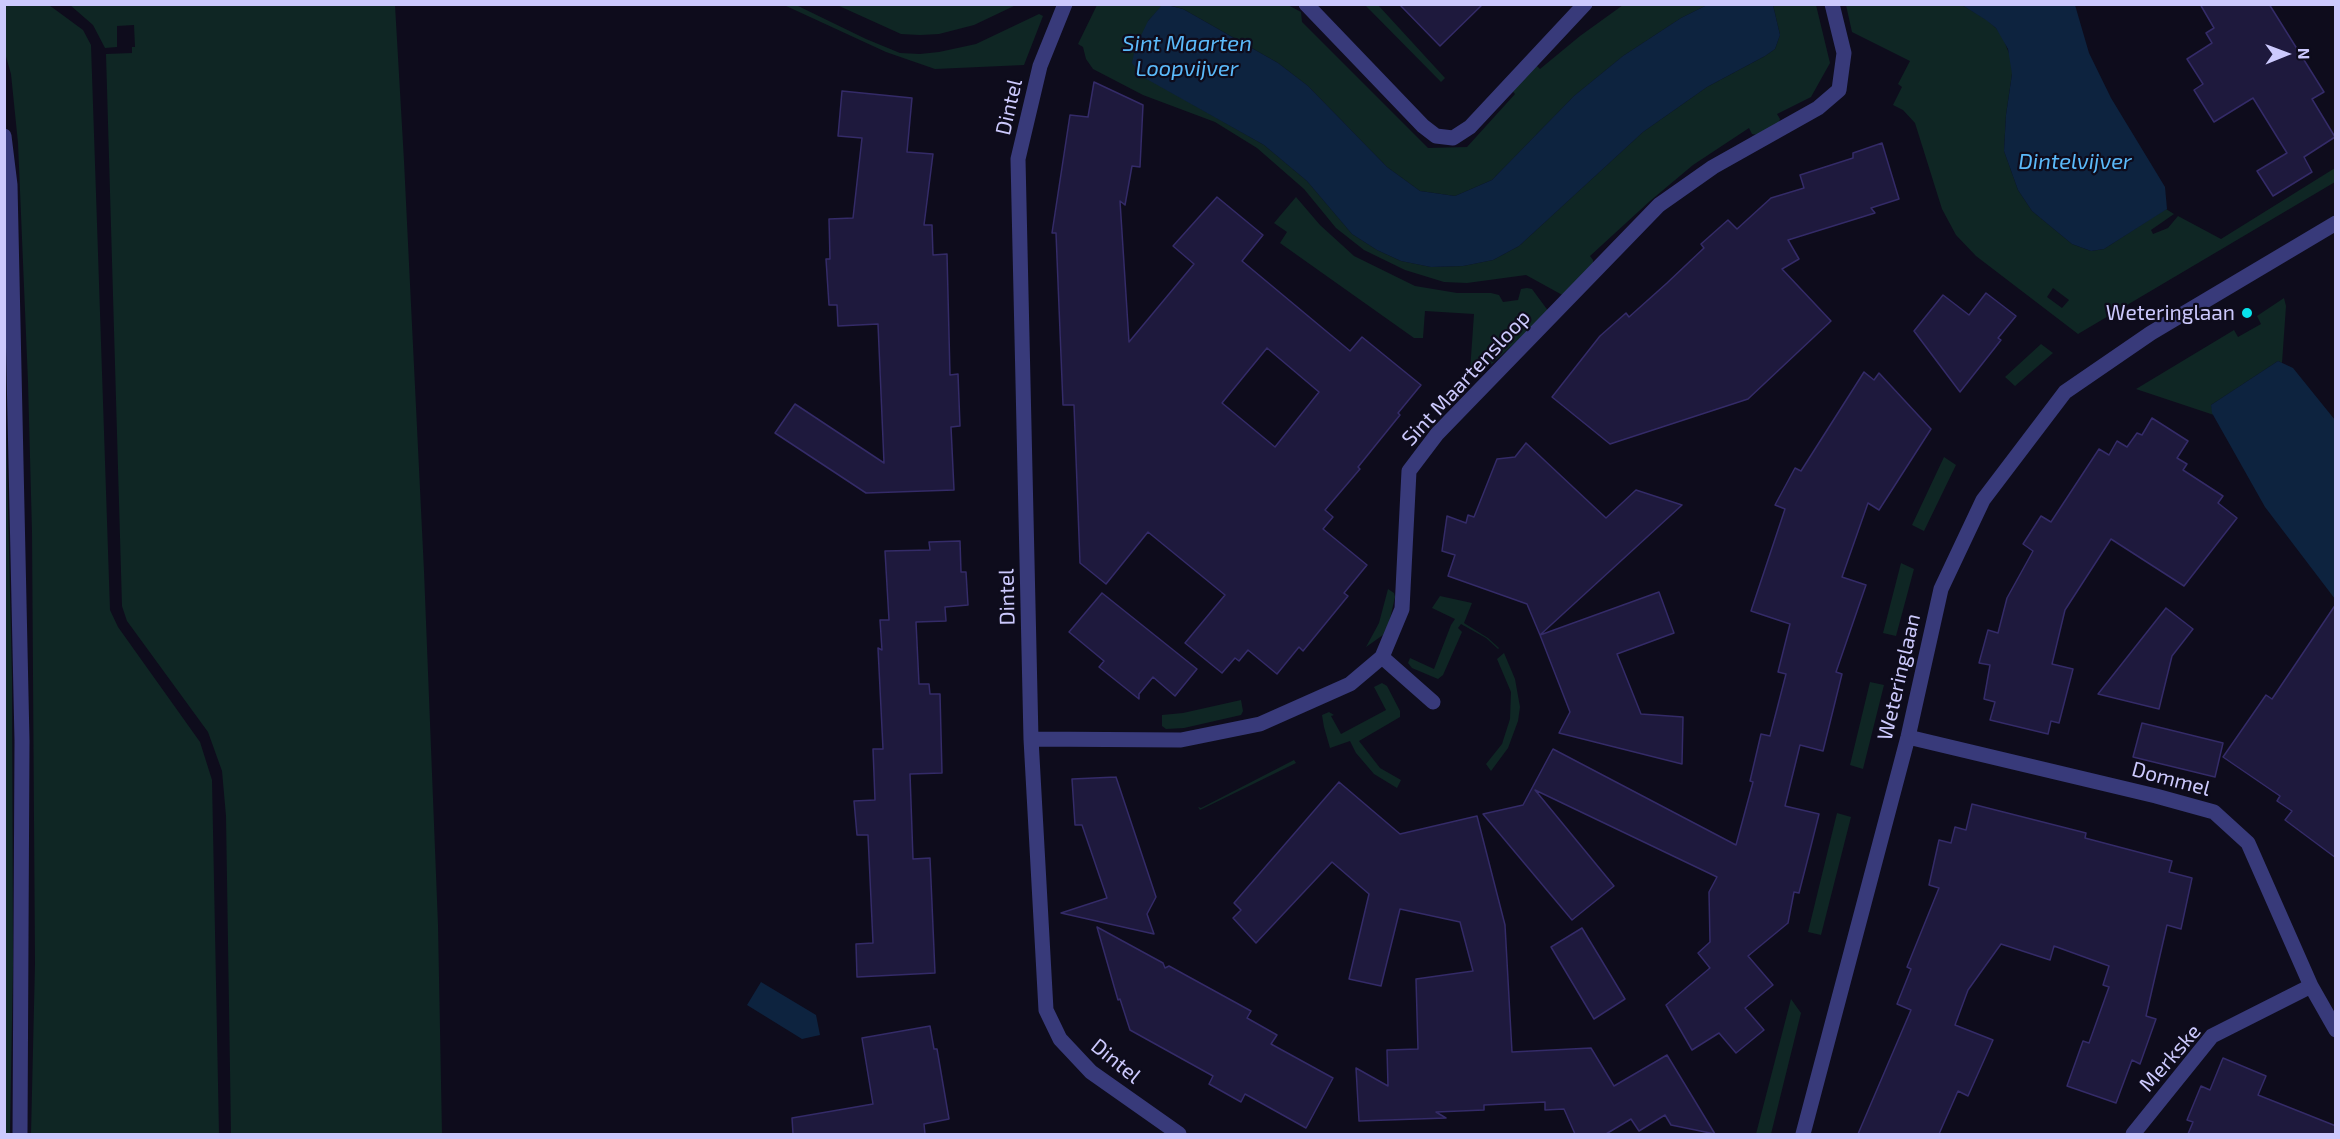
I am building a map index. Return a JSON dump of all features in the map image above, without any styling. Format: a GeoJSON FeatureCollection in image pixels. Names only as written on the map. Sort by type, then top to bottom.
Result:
{"type":"FeatureCollection","features":[{"type":"Feature","properties":{"kind":"street","name":"Dintel"},"geometry":{"type":"LineString","coordinates":[[1065,4],[1040,66],[1018,159],[1031,739],[1046,1010],[1060,1039],[1091,1072],[1179,1134]]}},
{"type":"Feature","properties":{"kind":"street"},"geometry":{"type":"LineString","coordinates":[[1306,4],[1423,126],[1436,136],[1453,138],[1470,127],[1585,4]]}},
{"type":"Feature","properties":{"kind":"street","name":"Sint Maartensloop"},"geometry":{"type":"LineString","coordinates":[[1031,739],[1181,740],[1260,724],[1350,684],[1382,657],[1402,609],[1409,471],[1437,434],[1659,205],[1713,167],[1818,108],[1839,90],[1844,53],[1832,4]]}},
{"type":"Feature","properties":{"kind":"street"},"geometry":{"type":"LineString","coordinates":[[4,136],[10,185],[22,741],[20,1134]]}},
{"type":"Feature","properties":{"kind":"street","name":"Weteringlaan"},"geometry":{"type":"LineString","coordinates":[[1803,1134],[1908,737],[1941,589],[1983,500],[2065,392],[2151,333],[2336,223]]}},
{"type":"Feature","properties":{"kind":"street"},"geometry":{"type":"LineString","coordinates":[[1382,657],[1433,702]]}},
{"type":"Feature","properties":{"kind":"street","name":"Dommel"},"geometry":{"type":"LineString","coordinates":[[1908,737],[2214,812],[2248,843],[2311,986],[2336,1030]]}},
{"type":"Feature","properties":{"kind":"street","name":"Merkske"},"geometry":{"type":"LineString","coordinates":[[2133,1134],[2212,1036],[2311,986]]}},
{"type":"Feature","properties":{"kind":"green space"},"geometry":{"type":"Polygon","coordinates":[[[5,4],[49,5],[83,30],[91,45],[110,610],[118,627],[200,742],[212,780],[219,1134],[31,1134],[35,964],[32,532],[18,143],[11,74],[5,53],[5,4]]]}},
{"type":"Feature","properties":{"kind":"green space"},"geometry":{"type":"Polygon","coordinates":[[[70,5],[395,5],[424,571],[438,925],[442,1134],[231,1134],[226,816],[222,771],[208,732],[127,621],[122,606],[106,54],[132,53],[132,47],[135,47],[134,25],[117,26],[117,47],[105,48],[93,25],[70,5]]]}},
{"type":"Feature","properties":{"kind":"green space"},"geometry":{"type":"Polygon","coordinates":[[[784,5],[796,5],[900,53],[920,54],[976,44],[1039,14],[1043,16],[1024,65],[935,69],[886,52],[784,5]]]}},
{"type":"Feature","properties":{"kind":"green space"},"geometry":{"type":"Polygon","coordinates":[[[837,5],[1016,5],[974,25],[939,34],[920,35],[901,34],[837,5]]]}},
{"type":"Feature","properties":{"kind":"green space"},"geometry":{"type":"Polygon","coordinates":[[[1097,5],[1163,5],[1148,21],[1143,76],[1264,145],[1307,181],[1352,234],[1377,250],[1401,261],[1431,267],[1463,266],[1493,260],[1519,246],[1643,132],[1707,87],[1775,49],[1780,35],[1773,5],[1816,5],[1830,63],[1811,97],[1777,114],[1780,119],[1777,129],[1763,136],[1752,134],[1749,128],[1693,165],[1650,201],[1590,256],[1593,260],[1593,271],[1566,297],[1526,275],[1467,283],[1444,282],[1405,270],[1364,250],[1336,228],[1304,189],[1257,148],[1215,122],[1143,95],[1093,69],[1086,59],[1083,47],[1078,44],[1097,5]]]}},
{"type":"Feature","properties":{"kind":"green space"},"geometry":{"type":"Polygon","coordinates":[[[1168,5],[1288,5],[1301,12],[1302,22],[1428,148],[1467,147],[1515,94],[1509,87],[1534,63],[1540,69],[1623,5],[1707,5],[1681,18],[1623,56],[1574,96],[1492,180],[1455,196],[1420,191],[1387,167],[1308,86],[1278,63],[1183,9],[1168,5]]]}},
{"type":"Feature","properties":{"kind":"green space"},"geometry":{"type":"Polygon","coordinates":[[[1365,5],[1378,5],[1445,78],[1441,82],[1365,5]]]}},
{"type":"Feature","properties":{"kind":"green space"},"geometry":{"type":"Polygon","coordinates":[[[1846,5],[1962,5],[1996,28],[2003,38],[2012,61],[2004,151],[2018,190],[2032,211],[2072,244],[2091,251],[2104,249],[2166,209],[2174,214],[2151,230],[2153,234],[2168,228],[2178,216],[2221,239],[2335,168],[2335,182],[2078,334],[1976,256],[1956,235],[1942,209],[1915,123],[1903,110],[1893,105],[1902,87],[1898,84],[1910,61],[1852,32],[1846,5]],[[2053,288],[2047,297],[2062,308],[2069,300],[2053,288]]]}},
{"type":"Feature","properties":{"kind":"green space"},"geometry":{"type":"Polygon","coordinates":[[[1296,197],[1320,225],[1354,256],[1415,286],[1457,293],[1491,293],[1499,295],[1503,302],[1518,300],[1521,289],[1527,288],[1532,289],[1549,312],[1483,372],[1470,371],[1474,314],[1425,311],[1423,338],[1414,338],[1280,243],[1287,232],[1274,223],[1296,197]]]}},
{"type":"Feature","properties":{"kind":"green space"},"geometry":{"type":"Polygon","coordinates":[[[2284,298],[2286,306],[2282,363],[2278,361],[2211,405],[2214,415],[2136,389],[2234,330],[2238,337],[2261,324],[2257,316],[2284,298]]]}},
{"type":"Feature","properties":{"kind":"green space"},"geometry":{"type":"Polygon","coordinates":[[[4,340],[12,677],[13,964],[10,1134],[4,1134],[4,340]]]}},
{"type":"Feature","properties":{"kind":"green space"},"geometry":{"type":"Polygon","coordinates":[[[2041,344],[2053,353],[2015,386],[2005,377],[2041,344]]]}},
{"type":"Feature","properties":{"kind":"green space"},"geometry":{"type":"Polygon","coordinates":[[[1944,457],[1956,465],[1924,531],[1912,525],[1944,457]]]}},
{"type":"Feature","properties":{"kind":"green space"},"geometry":{"type":"Polygon","coordinates":[[[1901,563],[1914,569],[1896,636],[1883,633],[1901,563]]]}},
{"type":"Feature","properties":{"kind":"green space"},"geometry":{"type":"Polygon","coordinates":[[[1388,589],[1394,593],[1395,597],[1389,623],[1383,635],[1366,647],[1379,623],[1388,589]]]}},
{"type":"Feature","properties":{"kind":"green space"},"geometry":{"type":"Polygon","coordinates":[[[1440,596],[1472,603],[1464,623],[1499,648],[1461,624],[1458,628],[1462,632],[1443,675],[1438,679],[1412,668],[1408,663],[1410,658],[1434,669],[1455,619],[1432,608],[1440,596]]]}},
{"type":"Feature","properties":{"kind":"green space"},"geometry":{"type":"Polygon","coordinates":[[[1504,653],[1515,679],[1520,707],[1518,721],[1508,748],[1491,771],[1486,764],[1502,744],[1510,719],[1511,692],[1497,659],[1504,653]]]}},
{"type":"Feature","properties":{"kind":"green space"},"geometry":{"type":"Polygon","coordinates":[[[1870,682],[1884,685],[1863,769],[1850,765],[1870,682]]]}},
{"type":"Feature","properties":{"kind":"green space"},"geometry":{"type":"Polygon","coordinates":[[[1382,683],[1387,686],[1400,711],[1400,717],[1359,741],[1380,768],[1401,780],[1397,788],[1374,774],[1356,753],[1350,741],[1330,748],[1322,715],[1329,712],[1334,715],[1331,716],[1341,734],[1386,710],[1374,687],[1382,683]]]}},
{"type":"Feature","properties":{"kind":"green space"},"geometry":{"type":"Polygon","coordinates":[[[1241,700],[1243,711],[1241,715],[1184,728],[1166,729],[1162,726],[1162,715],[1183,713],[1241,700]]]}},
{"type":"Feature","properties":{"kind":"green space"},"geometry":{"type":"Polygon","coordinates":[[[1294,760],[1296,763],[1200,810],[1198,807],[1201,808],[1294,760]]]}},
{"type":"Feature","properties":{"kind":"green space"},"geometry":{"type":"Polygon","coordinates":[[[1837,813],[1851,817],[1821,935],[1808,932],[1837,813]]]}},
{"type":"Feature","properties":{"kind":"green space"},"geometry":{"type":"Polygon","coordinates":[[[1791,999],[1801,1013],[1771,1134],[1756,1134],[1791,999]]]}},
{"type":"Feature","properties":{"kind":"water","name":"Sint Maarten Loopvijver"},"geometry":{"type":"Polygon","coordinates":[[[1163,4],[1183,9],[1278,63],[1308,86],[1387,167],[1420,191],[1455,196],[1492,180],[1574,96],[1623,56],[1681,18],[1707,5],[1773,5],[1780,35],[1775,49],[1707,87],[1643,132],[1519,246],[1493,260],[1463,266],[1431,267],[1401,261],[1377,250],[1352,234],[1307,181],[1264,145],[1143,77],[1132,63],[1135,48],[1148,21],[1163,4]]]}},
{"type":"Feature","properties":{"kind":"water","name":"Dintelvijver"},"geometry":{"type":"Polygon","coordinates":[[[1962,5],[2075,5],[2089,53],[2111,98],[2165,187],[2167,209],[2104,249],[2091,251],[2072,244],[2032,211],[2018,190],[2004,151],[2012,74],[2008,49],[1996,28],[1962,5]]]}},
{"type":"Feature","properties":{"kind":"water"},"geometry":{"type":"Polygon","coordinates":[[[2278,361],[2293,368],[2335,420],[2335,599],[2265,507],[2212,413],[2211,405],[2278,361]]]}},
{"type":"Feature","properties":{"kind":"water"},"geometry":{"type":"Polygon","coordinates":[[[761,982],[816,1015],[820,1035],[802,1039],[747,1005],[761,982]]]}},
{"type":"Feature","properties":{"kind":"building"},"geometry":{"type":"Polygon","coordinates":[[[1399,4],[1483,4],[1440,46],[1399,4]]]}},
{"type":"Feature","properties":{"kind":"building"},"geometry":{"type":"Polygon","coordinates":[[[2200,4],[2269,4],[2324,92],[2312,99],[2335,137],[2304,157],[2312,172],[2273,196],[2257,171],[2287,153],[2253,98],[2214,122],[2194,90],[2203,84],[2187,59],[2212,43],[2206,33],[2214,28],[2200,4]]]}},
{"type":"Feature","properties":{"kind":"building"},"geometry":{"type":"Polygon","coordinates":[[[1094,82],[1143,105],[1140,167],[1132,166],[1125,205],[1120,201],[1129,342],[1194,264],[1173,246],[1217,197],[1263,235],[1242,261],[1350,351],[1362,337],[1421,385],[1358,467],[1360,469],[1325,510],[1333,517],[1323,529],[1367,565],[1344,593],[1348,596],[1303,651],[1299,647],[1277,674],[1248,650],[1239,661],[1235,658],[1222,673],[1185,643],[1225,595],[1148,532],[1106,584],[1080,563],[1074,405],[1063,405],[1056,233],[1052,233],[1070,115],[1088,117],[1094,82]],[[1267,348],[1222,403],[1275,447],[1319,392],[1267,348]]]}},
{"type":"Feature","properties":{"kind":"building"},"geometry":{"type":"Polygon","coordinates":[[[842,91],[912,98],[907,152],[933,154],[924,225],[932,225],[933,255],[947,254],[950,375],[958,374],[960,426],[951,427],[954,490],[866,493],[775,433],[795,404],[884,463],[878,324],[838,326],[837,305],[829,305],[826,259],[830,259],[829,219],[853,218],[862,138],[838,136],[842,91]]]}},
{"type":"Feature","properties":{"kind":"building"},"geometry":{"type":"Polygon","coordinates":[[[1882,143],[1899,199],[1871,208],[1875,213],[1788,240],[1799,259],[1782,269],[1831,321],[1748,399],[1610,444],[1552,397],[1600,336],[1626,313],[1629,317],[1667,283],[1704,248],[1701,244],[1728,220],[1737,229],[1771,198],[1804,188],[1800,175],[1853,158],[1853,153],[1882,143]]]}},
{"type":"Feature","properties":{"kind":"building"},"geometry":{"type":"Polygon","coordinates":[[[1986,293],[2016,316],[1998,338],[2001,340],[1960,392],[1914,331],[1943,295],[1969,315],[1986,293]]]}},
{"type":"Feature","properties":{"kind":"building"},"geometry":{"type":"Polygon","coordinates":[[[1864,372],[1874,380],[1879,373],[1931,429],[1879,510],[1868,503],[1842,577],[1866,585],[1836,672],[1842,674],[1823,751],[1800,745],[1785,806],[1819,814],[1799,893],[1794,892],[1788,923],[1748,956],[1773,985],[1745,1008],[1764,1030],[1736,1053],[1719,1033],[1692,1050],[1666,1005],[1710,968],[1698,953],[1710,942],[1709,892],[1717,877],[1535,790],[1614,886],[1572,920],[1483,814],[1523,805],[1553,749],[1736,845],[1753,782],[1750,781],[1761,734],[1770,736],[1786,674],[1778,672],[1790,624],[1751,611],[1785,509],[1775,505],[1795,468],[1801,471],[1864,372]]]}},
{"type":"Feature","properties":{"kind":"building"},"geometry":{"type":"Polygon","coordinates":[[[2152,418],[2188,441],[2177,458],[2187,464],[2183,470],[2223,496],[2218,503],[2237,518],[2184,586],[2111,539],[2065,610],[2052,664],[2073,669],[2059,723],[2051,721],[2048,734],[1990,720],[1995,702],[1984,699],[1990,665],[1979,663],[1988,630],[1998,633],[2007,598],[2033,551],[2023,544],[2041,516],[2051,522],[2099,449],[2109,455],[2117,441],[2127,447],[2137,433],[2142,435],[2152,418]]]}},
{"type":"Feature","properties":{"kind":"building"},"geometry":{"type":"Polygon","coordinates":[[[1526,443],[1606,518],[1636,490],[1682,505],[1540,635],[1527,604],[1448,576],[1455,555],[1442,551],[1447,516],[1466,523],[1468,515],[1474,517],[1497,459],[1515,457],[1526,443]]]}},
{"type":"Feature","properties":{"kind":"building"},"geometry":{"type":"Polygon","coordinates":[[[960,541],[961,572],[966,572],[968,605],[945,607],[946,621],[916,622],[919,684],[929,684],[930,694],[940,694],[942,773],[910,774],[913,859],[930,858],[935,973],[857,977],[856,944],[873,943],[868,835],[857,835],[854,801],[875,800],[873,749],[883,749],[878,648],[882,650],[880,620],[889,620],[885,551],[930,550],[929,542],[960,541]]]}},
{"type":"Feature","properties":{"kind":"building"},"geometry":{"type":"Polygon","coordinates":[[[1659,592],[1674,633],[1617,654],[1641,714],[1683,717],[1682,764],[1559,733],[1570,712],[1540,635],[1659,592]]]}},
{"type":"Feature","properties":{"kind":"building"},"geometry":{"type":"Polygon","coordinates":[[[1102,593],[1197,669],[1175,696],[1153,677],[1139,694],[1139,699],[1099,667],[1104,661],[1069,632],[1102,593]]]}},
{"type":"Feature","properties":{"kind":"building"},"geometry":{"type":"Polygon","coordinates":[[[2336,604],[2336,858],[2285,820],[2292,811],[2277,801],[2280,796],[2223,757],[2266,695],[2272,699],[2336,604]]]}},
{"type":"Feature","properties":{"kind":"building"},"geometry":{"type":"Polygon","coordinates":[[[2166,608],[2193,629],[2172,656],[2159,709],[2098,694],[2166,608]]]}},
{"type":"Feature","properties":{"kind":"building"},"geometry":{"type":"Polygon","coordinates":[[[2142,723],[2223,743],[2215,777],[2133,757],[2142,723]]]}},
{"type":"Feature","properties":{"kind":"building"},"geometry":{"type":"Polygon","coordinates":[[[1116,777],[1156,897],[1147,914],[1154,934],[1061,913],[1107,898],[1082,825],[1075,825],[1072,779],[1116,777]]]}},
{"type":"Feature","properties":{"kind":"building"},"geometry":{"type":"Polygon","coordinates":[[[1339,782],[1400,834],[1477,816],[1505,925],[1512,1052],[1591,1048],[1614,1086],[1667,1055],[1715,1134],[1671,1125],[1665,1115],[1639,1131],[1631,1119],[1606,1134],[1575,1134],[1564,1109],[1545,1110],[1545,1102],[1484,1105],[1484,1110],[1436,1112],[1446,1118],[1359,1121],[1356,1068],[1388,1086],[1387,1050],[1418,1049],[1416,979],[1473,971],[1460,922],[1400,909],[1381,986],[1349,979],[1369,894],[1332,862],[1256,943],[1233,918],[1241,910],[1234,903],[1339,782]]]}},
{"type":"Feature","properties":{"kind":"building"},"geometry":{"type":"Polygon","coordinates":[[[1972,804],[2086,833],[2085,838],[2172,861],[2169,872],[2192,878],[2181,929],[2167,925],[2146,1016],[2156,1019],[2140,1064],[2132,1060],[2116,1103],[2067,1086],[2083,1041],[2089,1043],[2109,987],[2103,985],[2109,966],[2054,946],[2050,960],[2001,944],[1968,990],[1955,1025],[1993,1040],[1968,1096],[1958,1091],[1939,1134],[1858,1134],[1911,1010],[1897,1004],[1911,969],[1907,967],[1939,888],[1929,885],[1939,840],[1951,843],[1955,827],[1966,830],[1972,804]]]}},
{"type":"Feature","properties":{"kind":"building"},"geometry":{"type":"Polygon","coordinates":[[[1097,927],[1163,963],[1165,968],[1169,966],[1251,1011],[1247,1018],[1277,1035],[1271,1044],[1333,1078],[1306,1128],[1245,1094],[1241,1102],[1209,1084],[1213,1076],[1130,1030],[1120,999],[1118,1000],[1097,927]]]}},
{"type":"Feature","properties":{"kind":"building"},"geometry":{"type":"Polygon","coordinates":[[[1582,928],[1625,999],[1594,1019],[1551,947],[1582,928]]]}},
{"type":"Feature","properties":{"kind":"building"},"geometry":{"type":"Polygon","coordinates":[[[930,1026],[934,1049],[937,1049],[949,1119],[924,1124],[925,1134],[793,1134],[792,1118],[873,1104],[862,1038],[930,1026]]]}},
{"type":"Feature","properties":{"kind":"building"},"geometry":{"type":"Polygon","coordinates":[[[2223,1058],[2266,1076],[2258,1095],[2336,1126],[2336,1134],[2188,1134],[2193,1122],[2187,1120],[2201,1086],[2210,1090],[2223,1058]]]}},
{"type":"Feature","properties":{"kind":"place","name":"Weteringlaan"},"geometry":{"type":"Point","coordinates":[2247,313]}}]}
